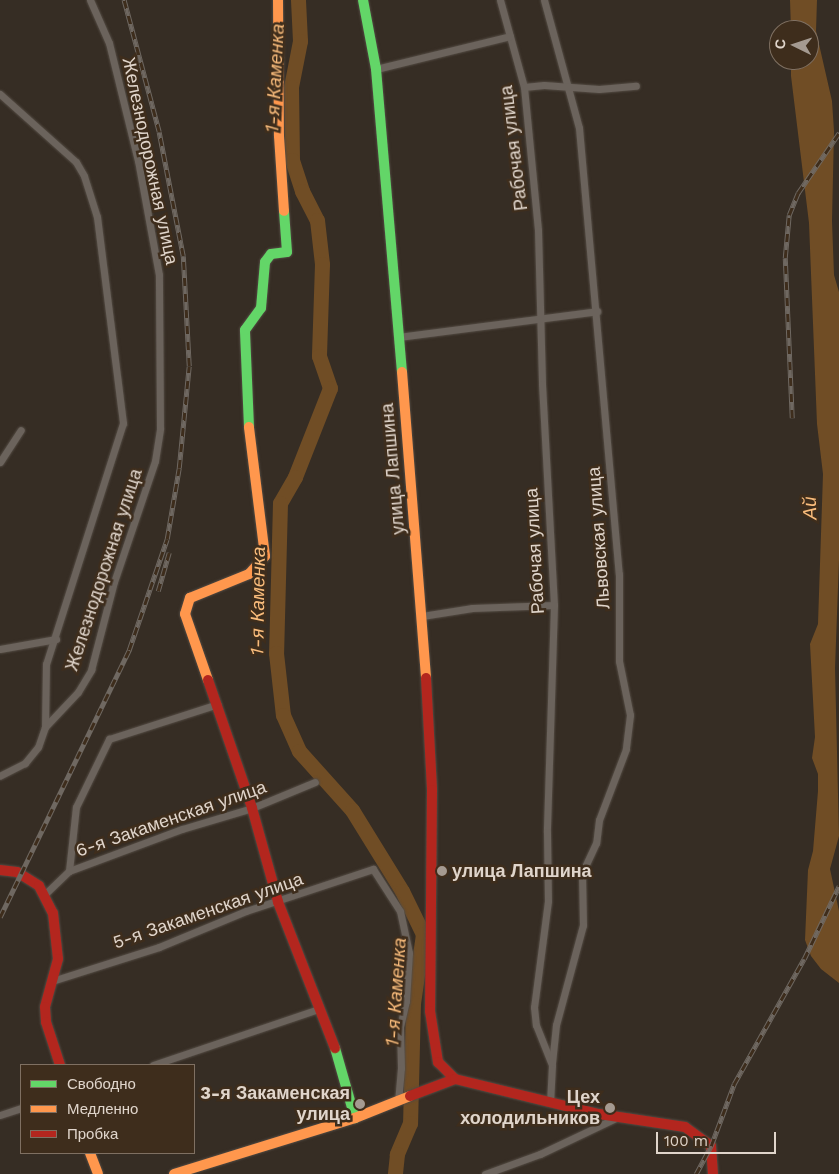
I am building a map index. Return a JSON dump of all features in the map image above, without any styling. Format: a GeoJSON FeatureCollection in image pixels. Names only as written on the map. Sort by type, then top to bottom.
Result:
{"type":"FeatureCollection","features":[{"type":"Feature","properties":{"kind":"street","name":"Железнодорожная улица"},"geometry":{"type":"LineString","coordinates":[[45,727],[78,692],[92,670],[114,582],[153,469],[160,428],[159,274],[138,161],[109,43],[90,0]]}},
{"type":"Feature","properties":{"kind":"street"},"geometry":{"type":"LineString","coordinates":[[278,0],[279,136],[287,252],[271,254],[265,262],[261,308],[245,330],[247,408],[266,556],[249,574],[190,598],[185,614],[218,704],[252,808],[278,902],[318,1009],[341,1062],[355,1118]]}},
{"type":"Feature","properties":{"kind":"street","name":"улица Лапшина"},"geometry":{"type":"LineString","coordinates":[[363,0],[376,69],[422,616],[432,790],[430,1011],[433,1045],[438,1062],[455,1079]]}},
{"type":"Feature","properties":{"kind":"street","name":"Рабочая улица"},"geometry":{"type":"LineString","coordinates":[[500,0],[524,88],[538,230],[540,318],[554,605],[547,832],[548,901],[534,1007],[536,1025],[552,1066],[550,1101]]}},
{"type":"Feature","properties":{"kind":"street","name":"Львовская улица"},"geometry":{"type":"LineString","coordinates":[[544,0],[560,48],[567,88],[579,128],[597,311],[619,574],[619,661],[630,715],[626,749],[599,820],[596,843],[582,873],[583,926],[556,1025],[552,1066]]}},
{"type":"Feature","properties":{"kind":"street"},"geometry":{"type":"LineString","coordinates":[[376,69],[510,36]]}},
{"type":"Feature","properties":{"kind":"street"},"geometry":{"type":"LineString","coordinates":[[524,88],[544,85],[567,88],[636,86]]}},
{"type":"Feature","properties":{"kind":"street","name":"Железнодорожная улица"},"geometry":{"type":"LineString","coordinates":[[0,94],[76,162],[84,176],[97,217],[123,423],[121,437],[83,542],[44,680],[45,727]]}},
{"type":"Feature","properties":{"kind":"street"},"geometry":{"type":"LineString","coordinates":[[398,337],[597,311]]}},
{"type":"Feature","properties":{"kind":"street"},"geometry":{"type":"LineString","coordinates":[[0,462],[21,430]]}},
{"type":"Feature","properties":{"kind":"street"},"geometry":{"type":"LineString","coordinates":[[422,616],[472,608],[554,605]]}},
{"type":"Feature","properties":{"kind":"street"},"geometry":{"type":"LineString","coordinates":[[0,649],[56,639]]}},
{"type":"Feature","properties":{"kind":"street"},"geometry":{"type":"LineString","coordinates":[[69,871],[76,806],[109,739],[218,704]]}},
{"type":"Feature","properties":{"kind":"street"},"geometry":{"type":"LineString","coordinates":[[0,776],[25,763],[38,747],[45,727]]}},
{"type":"Feature","properties":{"kind":"street","name":"6-я Закаменская улица"},"geometry":{"type":"LineString","coordinates":[[44,895],[69,871],[182,829],[252,808],[315,782]]}},
{"type":"Feature","properties":{"kind":"street","name":"5-я Закаменская улица"},"geometry":{"type":"LineString","coordinates":[[52,981],[159,947],[246,911],[278,902],[373,869],[400,911],[409,954],[406,1001],[400,1026],[401,1068],[398,1102]]}},
{"type":"Feature","properties":{"kind":"street"},"geometry":{"type":"LineString","coordinates":[[0,870],[27,877],[39,886],[53,913],[58,959],[45,1007],[46,1022],[60,1064]]}},
{"type":"Feature","properties":{"kind":"street"},"geometry":{"type":"LineString","coordinates":[[156,1064],[318,1009]]}},
{"type":"Feature","properties":{"kind":"street"},"geometry":{"type":"LineString","coordinates":[[174,1174],[355,1118],[455,1079],[618,1117],[670,1124],[696,1133],[711,1146],[712,1174]]}},
{"type":"Feature","properties":{"kind":"street"},"geometry":{"type":"LineString","coordinates":[[0,1115],[20,1108]]}},
{"type":"Feature","properties":{"kind":"street"},"geometry":{"type":"LineString","coordinates":[[485,1174],[540,1154],[618,1117]]}},
{"type":"Feature","properties":{"kind":"street"},"geometry":{"type":"LineString","coordinates":[[90,1154],[98,1174]]}},
{"type":"Feature","properties":{"kind":"shaded area"},"geometry":{"type":"Polygon","coordinates":[[[790,0],[817,0],[816,20],[791,20],[790,0]]]}},
{"type":"Feature","properties":{"kind":"shaded area"},"geometry":{"type":"Polygon","coordinates":[[[819,44],[832,101],[834,131],[832,221],[834,275],[839,292],[839,560],[835,668],[839,836],[830,869],[839,911],[839,983],[821,969],[811,956],[805,940],[808,870],[813,851],[818,791],[818,774],[812,758],[815,737],[810,644],[818,624],[823,474],[817,424],[809,223],[791,70],[819,70],[819,44]]]}},
{"type":"Feature","properties":{"kind":"waterway","name":"1-я Каменка"},"geometry":{"type":"LineString","coordinates":[[298,0],[300,41],[291,87],[292,160],[302,191],[317,220],[322,264],[319,356],[330,388],[295,477],[280,503],[276,653],[283,715],[299,751],[352,810],[402,891],[423,934],[413,1003],[410,1123],[397,1154],[395,1174]]}},
{"type":"Feature","properties":{"kind":"railway"},"geometry":{"type":"LineString","coordinates":[[0,917],[129,650],[167,539],[179,468],[189,366],[183,256],[159,132],[124,0]]}},
{"type":"Feature","properties":{"kind":"railway"},"geometry":{"type":"LineString","coordinates":[[792,418],[785,258],[789,215],[798,193],[839,133]]}},
{"type":"Feature","properties":{"kind":"railway"},"geometry":{"type":"LineString","coordinates":[[158,591],[169,553]]}},
{"type":"Feature","properties":{"kind":"railway"},"geometry":{"type":"LineString","coordinates":[[696,1174],[711,1146],[734,1084],[804,959],[839,886]]}},
{"type":"Feature","properties":{"kind":"traffic: fast"},"geometry":{"type":"LineString","coordinates":[[363,0],[376,69],[402,372]]}},
{"type":"Feature","properties":{"kind":"traffic: fast"},"geometry":{"type":"LineString","coordinates":[[249,427],[245,330],[261,308],[265,262],[271,254],[287,252],[284,211]]}},
{"type":"Feature","properties":{"kind":"traffic: fast"},"geometry":{"type":"LineString","coordinates":[[335,1048],[355,1118]]}},
{"type":"Feature","properties":{"kind":"traffic: slow"},"geometry":{"type":"LineString","coordinates":[[278,0],[279,136],[284,211]]}},
{"type":"Feature","properties":{"kind":"traffic: slow"},"geometry":{"type":"LineString","coordinates":[[402,372],[426,678]]}},
{"type":"Feature","properties":{"kind":"traffic: slow"},"geometry":{"type":"LineString","coordinates":[[208,680],[185,614],[190,598],[249,574],[265,556],[249,427]]}},
{"type":"Feature","properties":{"kind":"traffic: slow"},"geometry":{"type":"LineString","coordinates":[[174,1174],[355,1118],[410,1096]]}},
{"type":"Feature","properties":{"kind":"traffic: slow"},"geometry":{"type":"LineString","coordinates":[[90,1154],[98,1174]]}},
{"type":"Feature","properties":{"kind":"traffic: jam"},"geometry":{"type":"LineString","coordinates":[[426,678],[432,790],[430,1011],[438,1062],[455,1079]]}},
{"type":"Feature","properties":{"kind":"traffic: jam"},"geometry":{"type":"LineString","coordinates":[[208,680],[252,808],[278,902],[335,1048]]}},
{"type":"Feature","properties":{"kind":"traffic: jam"},"geometry":{"type":"LineString","coordinates":[[0,870],[17,872],[39,886],[53,913],[58,959],[45,1007],[46,1022],[60,1064]]}},
{"type":"Feature","properties":{"kind":"traffic: jam"},"geometry":{"type":"LineString","coordinates":[[410,1096],[455,1079],[599,1114],[685,1127],[711,1146],[713,1174]]}},
{"type":"Feature","properties":{"kind":"place","name":"улица Лапшина"},"geometry":{"type":"Point","coordinates":[442,871]}},
{"type":"Feature","properties":{"kind":"place","name":"3-я Закаменская улица"},"geometry":{"type":"Point","coordinates":[360,1104]}},
{"type":"Feature","properties":{"kind":"place","name":"Цех холодильников"},"geometry":{"type":"Point","coordinates":[610,1108]}},
{"type":"Feature","properties":{"kind":"water label","name":"Ай"},"geometry":{"type":"Point","coordinates":[810,508]}}]}
